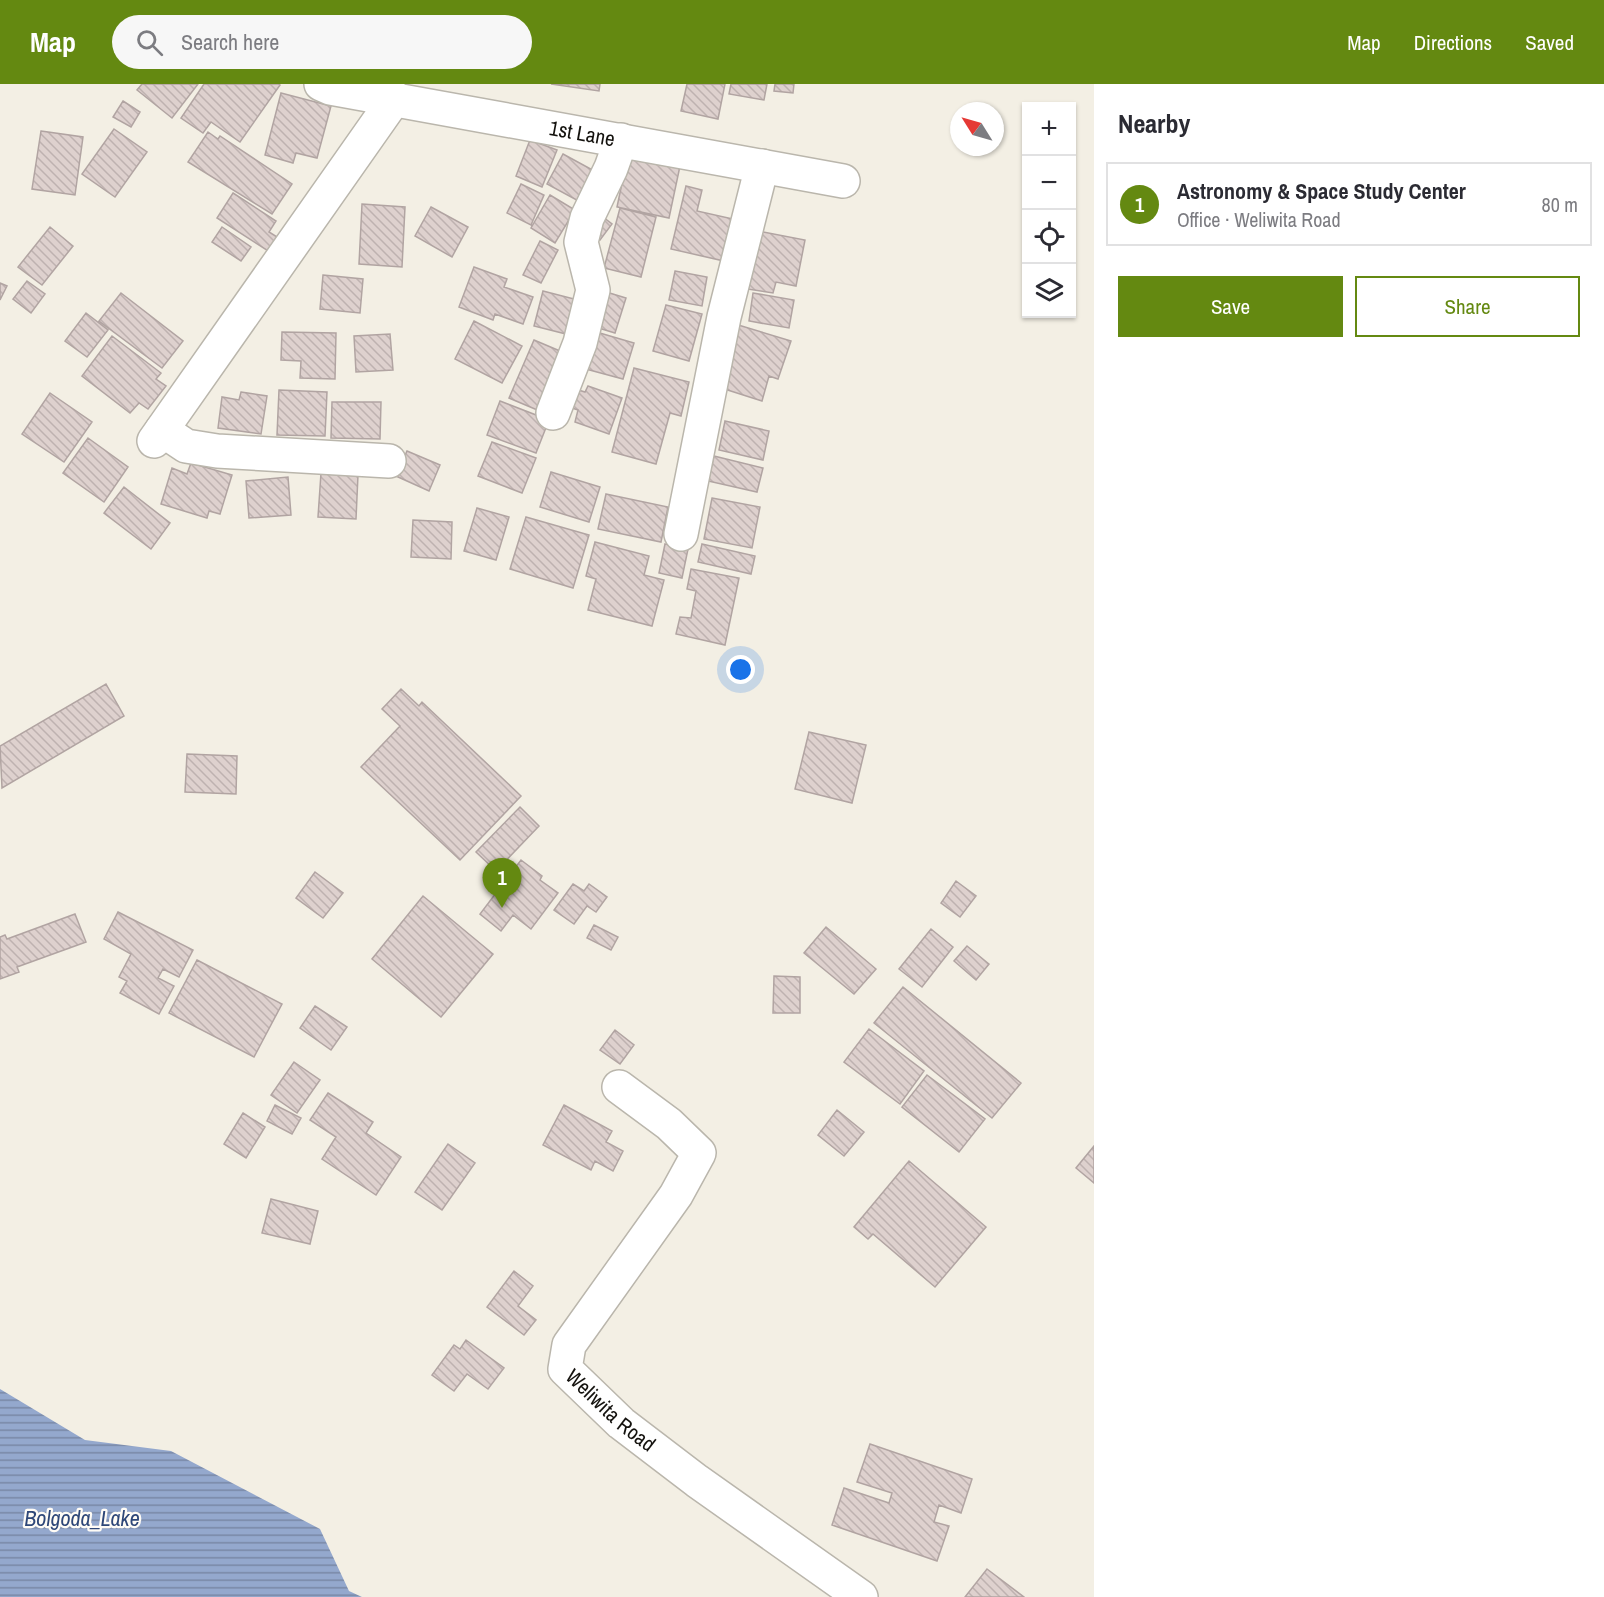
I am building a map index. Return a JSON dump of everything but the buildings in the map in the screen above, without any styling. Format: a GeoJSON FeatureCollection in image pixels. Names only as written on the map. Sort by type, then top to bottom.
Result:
{"type":"FeatureCollection","features":[{"type":"Feature","properties":{"kind":"street","name":"1st Lane"},"geometry":{"type":"LineString","coordinates":[[321,84],[843,181]]}},
{"type":"Feature","properties":{"kind":"street"},"geometry":{"type":"LineString","coordinates":[[389,461],[217,452],[186,446],[158,436],[395,99]]}},
{"type":"Feature","properties":{"kind":"street"},"geometry":{"type":"LineString","coordinates":[[553,413],[580,343],[593,290],[581,242],[587,218],[611,168],[621,140]]}},
{"type":"Feature","properties":{"kind":"street"},"geometry":{"type":"LineString","coordinates":[[681,534],[719,339],[762,166]]}},
{"type":"Feature","properties":{"kind":"street","name":"Weliwita Road"},"geometry":{"type":"LineString","coordinates":[[619,1087],[669,1124],[699,1153],[676,1195],[569,1345],[564,1369],[621,1423],[697,1481],[861,1597]]}},
{"type":"Feature","properties":{"kind":"water","name":"Bolgoda_Lake"},"geometry":{"type":"Polygon","coordinates":[[[0,1389],[85,1440],[171,1451],[320,1529],[349,1591],[362,1597],[0,1597],[0,1389]]]}},
{"type":"Feature","properties":{"kind":"place","name":"Astronomy & Space Study Center"},"geometry":{"type":"Point","coordinates":[502,908]}}]}
